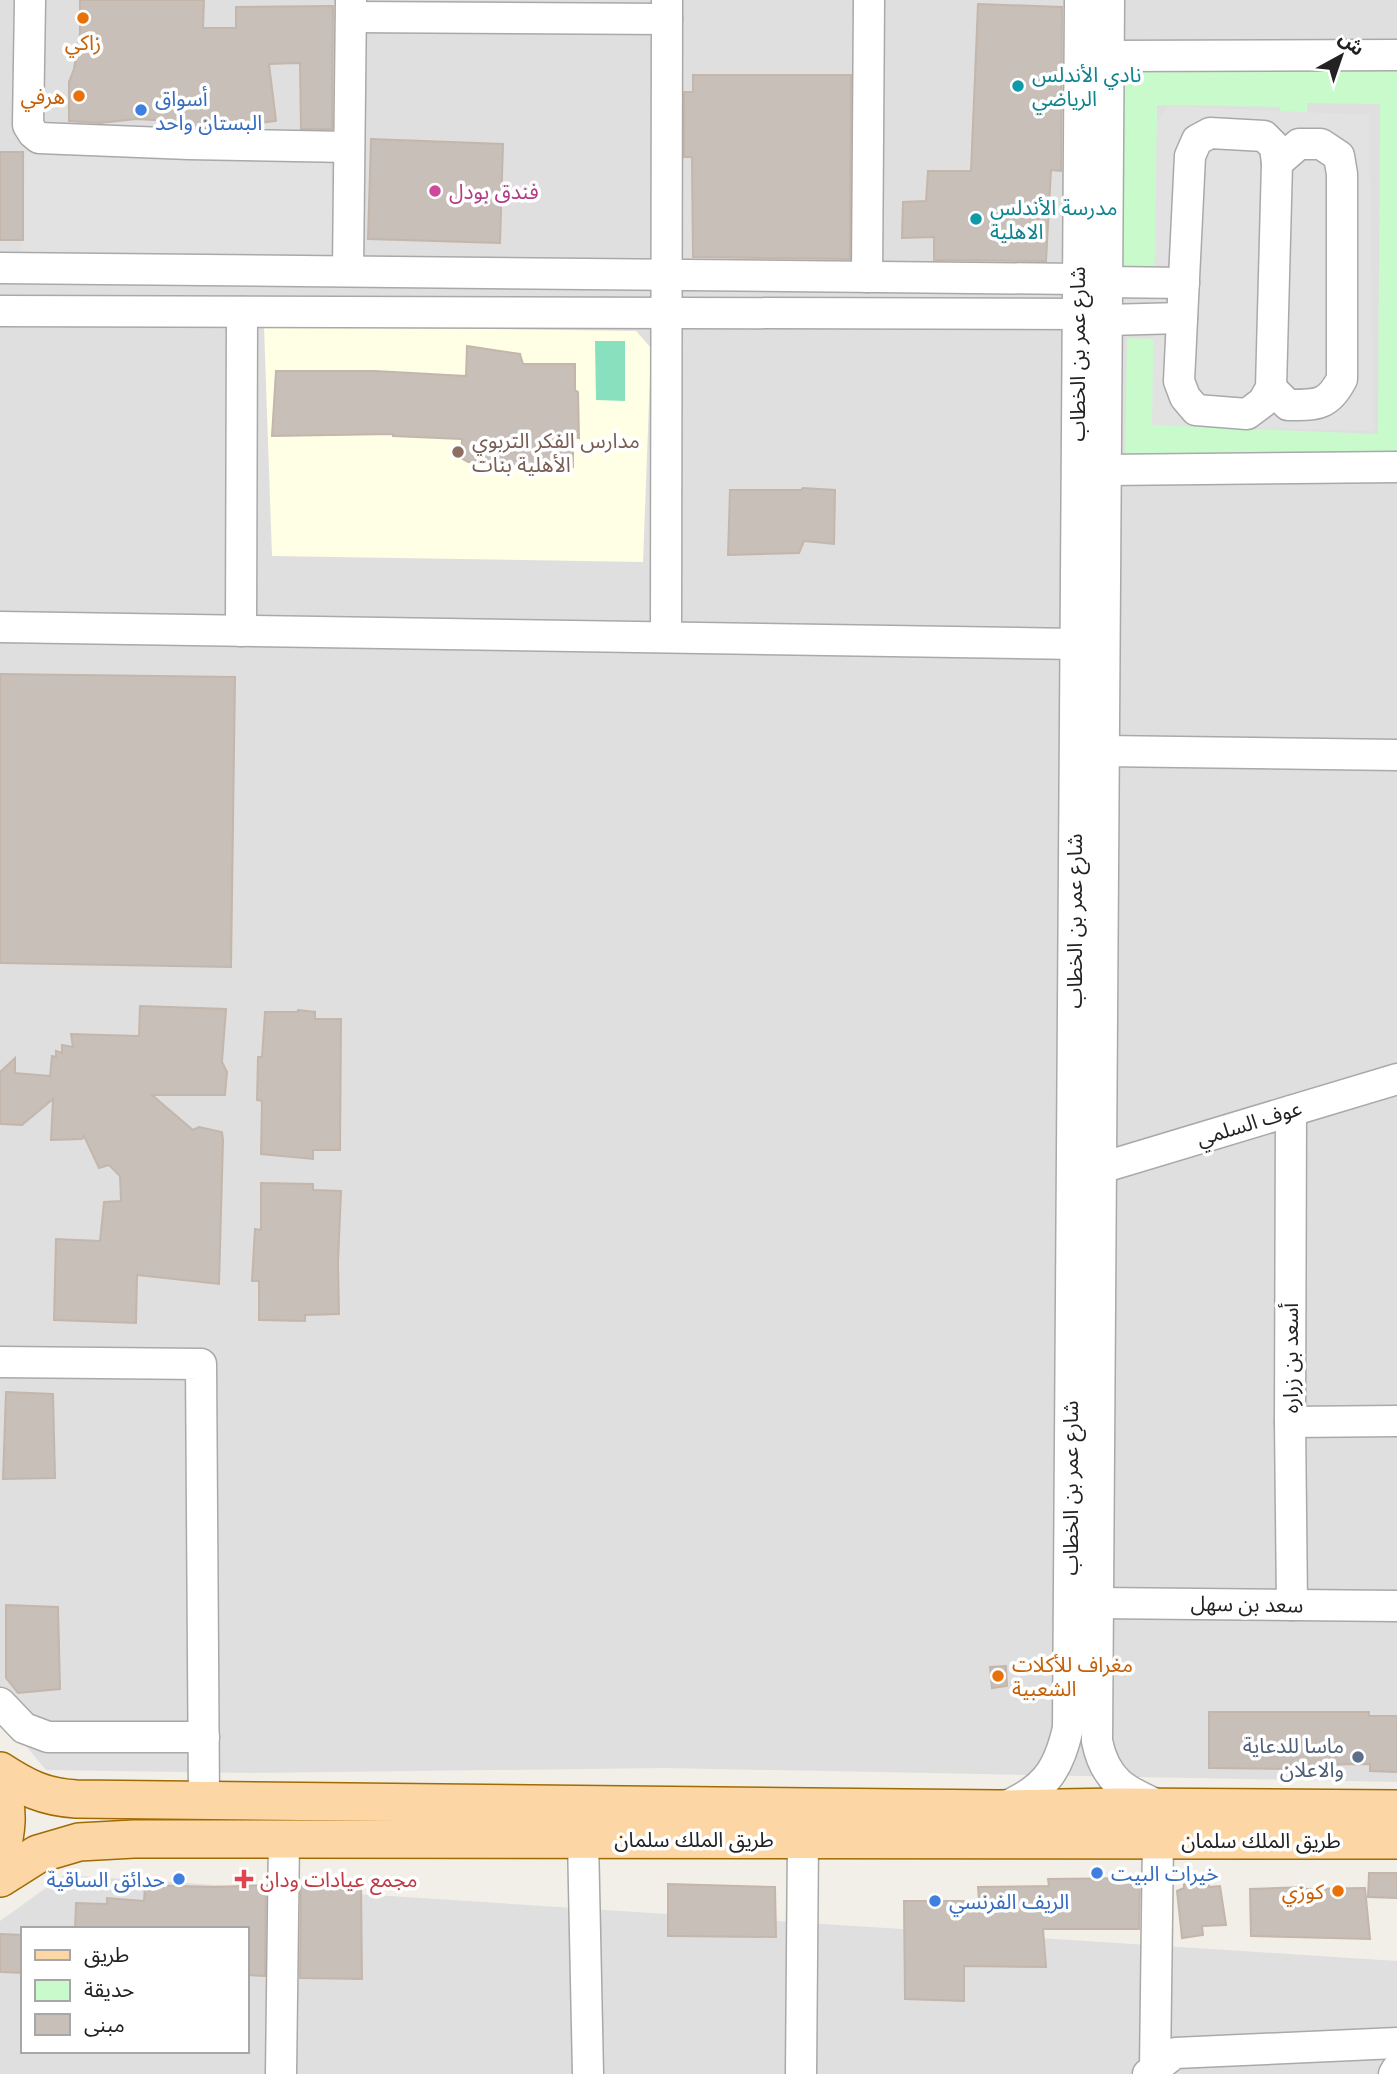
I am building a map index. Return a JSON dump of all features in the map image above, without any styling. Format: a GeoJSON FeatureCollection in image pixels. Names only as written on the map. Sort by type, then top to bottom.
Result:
{"type":"FeatureCollection","features":[{"type":"Feature","properties":{"kind":"main road","name":"طريق الملك سلمان"},"geometry":{"type":"LineString","coordinates":[[0,1771],[24,1786],[51,1797],[999,1809],[1397,1840]]}},
{"type":"Feature","properties":{"kind":"main road"},"geometry":{"type":"LineString","coordinates":[[0,1788],[4,1796],[7,1829],[0,1856]]}},
{"type":"Feature","properties":{"kind":"main road","name":"طريق الملك سلمان"},"geometry":{"type":"LineString","coordinates":[[0,1878],[38,1854],[79,1842],[134,1839],[803,1839],[1397,1809]]}},
{"type":"Feature","properties":{"kind":"street"},"geometry":{"type":"LineString","coordinates":[[30,0],[28,125],[39,138],[349,147]]}},
{"type":"Feature","properties":{"kind":"street"},"geometry":{"type":"LineString","coordinates":[[867,277],[869,0]]}},
{"type":"Feature","properties":{"kind":"street","name":"شارع عمر بن الخطاب"},"geometry":{"type":"LineString","coordinates":[[999,1809],[1020,1800],[1046,1780],[1056,1768],[1068,1728],[1080,0]]}},
{"type":"Feature","properties":{"kind":"street","name":"شارع عمر بن الخطاب"},"geometry":{"type":"LineString","coordinates":[[1109,0],[1097,1727],[1100,1756],[1108,1772],[1118,1785],[1135,1796],[1161,1823]]}},
{"type":"Feature","properties":{"kind":"street"},"geometry":{"type":"LineString","coordinates":[[348,271],[351,9],[667,9],[666,637]]}},
{"type":"Feature","properties":{"kind":"street"},"geometry":{"type":"LineString","coordinates":[[1109,56],[1397,55]]}},
{"type":"Feature","properties":{"kind":"street"},"geometry":{"type":"LineString","coordinates":[[1210,133],[1264,136],[1275,147],[1277,163],[1270,388],[1263,402],[1247,414],[1196,410],[1185,397],[1179,381],[1190,156],[1197,140],[1210,133]]}},
{"type":"Feature","properties":{"kind":"street"},"geometry":{"type":"LineString","coordinates":[[1270,388],[1288,405],[1313,405],[1333,396],[1342,379],[1342,174],[1339,156],[1321,145],[1299,144],[1277,163]]}},
{"type":"Feature","properties":{"kind":"street"},"geometry":{"type":"LineString","coordinates":[[0,268],[1078,279]]}},
{"type":"Feature","properties":{"kind":"street"},"geometry":{"type":"LineString","coordinates":[[1107,282],[1184,283]]}},
{"type":"Feature","properties":{"kind":"street"},"geometry":{"type":"LineString","coordinates":[[0,311],[1078,314]]}},
{"type":"Feature","properties":{"kind":"street"},"geometry":{"type":"LineString","coordinates":[[241,631],[242,312]]}},
{"type":"Feature","properties":{"kind":"street"},"geometry":{"type":"LineString","coordinates":[[1107,320],[1182,318]]}},
{"type":"Feature","properties":{"kind":"street"},"geometry":{"type":"LineString","coordinates":[[1106,470],[1397,467]]}},
{"type":"Feature","properties":{"kind":"street"},"geometry":{"type":"LineString","coordinates":[[0,627],[1076,644]]}},
{"type":"Feature","properties":{"kind":"street"},"geometry":{"type":"LineString","coordinates":[[1104,751],[1397,755]]}},
{"type":"Feature","properties":{"kind":"street","name":"عوف السلمي"},"geometry":{"type":"LineString","coordinates":[[1101,1168],[1397,1079]]}},
{"type":"Feature","properties":{"kind":"street","name":"أسعد بن زراره"},"geometry":{"type":"LineString","coordinates":[[1292,1111],[1292,1605]]}},
{"type":"Feature","properties":{"kind":"street"},"geometry":{"type":"LineString","coordinates":[[0,1362],[201,1364],[204,1801]]}},
{"type":"Feature","properties":{"kind":"street"},"geometry":{"type":"LineString","coordinates":[[1290,1422],[1397,1420]]}},
{"type":"Feature","properties":{"kind":"street","name":"سعد بن سهل"},"geometry":{"type":"LineString","coordinates":[[1097,1603],[1397,1606]]}},
{"type":"Feature","properties":{"kind":"street"},"geometry":{"type":"LineString","coordinates":[[0,1703],[24,1728],[47,1737],[204,1737]]}},
{"type":"Feature","properties":{"kind":"street"},"geometry":{"type":"LineString","coordinates":[[1152,2071],[1161,1823]]}},
{"type":"Feature","properties":{"kind":"street"},"geometry":{"type":"LineString","coordinates":[[281,2074],[284,1839]]}},
{"type":"Feature","properties":{"kind":"street"},"geometry":{"type":"LineString","coordinates":[[583,1839],[588,2074]]}},
{"type":"Feature","properties":{"kind":"street"},"geometry":{"type":"LineString","coordinates":[[801,2074],[803,1839]]}},
{"type":"Feature","properties":{"kind":"street"},"geometry":{"type":"LineString","coordinates":[[1152,2071],[1175,2053],[1397,2043]]}},
{"type":"Feature","properties":{"kind":"street"},"geometry":{"type":"LineString","coordinates":[[1394,2074],[1397,2069]]}},
{"type":"Feature","properties":{"kind":"shaded area"},"geometry":{"type":"Polygon","coordinates":[[[0,0],[1397,0],[1397,1782],[664,1768],[252,1773],[46,1770],[0,1715],[0,0]]]}},
{"type":"Feature","properties":{"kind":"shaded area"},"geometry":{"type":"Polygon","coordinates":[[[1169,106],[1369,115],[1374,431],[1152,425],[1157,121],[1169,106]]]}},
{"type":"Feature","properties":{"kind":"shaded area"},"geometry":{"type":"Polygon","coordinates":[[[26,152],[329,153],[337,259],[21,255],[26,152]]]}},
{"type":"Feature","properties":{"kind":"shaded area","name":"مدارس الفكر التربوي الأهلية بنات"},"geometry":{"type":"Polygon","coordinates":[[[264,326],[636,331],[651,348],[643,562],[272,556],[264,326]]]}},
{"type":"Feature","properties":{"kind":"shaded area"},"geometry":{"type":"Polygon","coordinates":[[[64,1875],[1397,1961],[1397,2074],[0,2074],[0,1921],[64,1875]]]}},
{"type":"Feature","properties":{"kind":"green space"},"geometry":{"type":"Polygon","coordinates":[[[1120,65],[1397,68],[1397,456],[1125,461],[1127,338],[1154,339],[1153,425],[1378,434],[1380,104],[1307,103],[1307,125],[1281,124],[1280,107],[1157,105],[1156,270],[1118,269],[1120,65]]]}},
{"type":"Feature","properties":{"kind":"green space"},"geometry":{"type":"Polygon","coordinates":[[[595,341],[625,341],[625,401],[596,400],[595,341]]]}},
{"type":"Feature","properties":{"kind":"building"},"geometry":{"type":"Polygon","coordinates":[[[80,0],[204,0],[203,28],[236,28],[236,7],[333,6],[332,129],[301,129],[300,63],[269,64],[276,121],[229,127],[197,127],[172,121],[136,119],[100,123],[69,121],[69,82],[80,34],[80,0]]]}},
{"type":"Feature","properties":{"kind":"building"},"geometry":{"type":"Polygon","coordinates":[[[978,4],[1062,7],[1061,171],[1051,170],[1046,261],[934,260],[934,237],[902,238],[903,202],[926,201],[928,171],[971,171],[978,4]]]}},
{"type":"Feature","properties":{"kind":"building"},"geometry":{"type":"Polygon","coordinates":[[[693,75],[851,75],[850,259],[693,257],[692,157],[684,157],[684,92],[693,92],[693,75]]]}},
{"type":"Feature","properties":{"kind":"building","name":"فندق بودل"},"geometry":{"type":"Polygon","coordinates":[[[371,139],[503,144],[500,243],[368,239],[371,139]]]}},
{"type":"Feature","properties":{"kind":"building"},"geometry":{"type":"Polygon","coordinates":[[[0,152],[23,152],[23,240],[0,240],[0,152]]]}},
{"type":"Feature","properties":{"kind":"building"},"geometry":{"type":"Polygon","coordinates":[[[467,346],[520,354],[523,364],[575,364],[579,438],[573,437],[573,467],[468,462],[461,458],[462,439],[393,434],[272,436],[276,371],[375,371],[466,376],[467,346]]]}},
{"type":"Feature","properties":{"kind":"building"},"geometry":{"type":"Polygon","coordinates":[[[730,490],[835,490],[834,544],[804,541],[799,553],[728,555],[730,490]]]}},
{"type":"Feature","properties":{"kind":"building"},"geometry":{"type":"Polygon","coordinates":[[[0,674],[235,677],[231,967],[0,963],[0,674]]]}},
{"type":"Feature","properties":{"kind":"building"},"geometry":{"type":"Polygon","coordinates":[[[140,1006],[226,1009],[222,1062],[227,1072],[225,1095],[152,1095],[193,1130],[199,1127],[222,1132],[219,1284],[137,1275],[136,1323],[54,1320],[56,1239],[100,1241],[104,1202],[121,1201],[120,1176],[109,1165],[99,1168],[84,1136],[82,1139],[51,1140],[53,1099],[22,1125],[0,1124],[0,1072],[15,1058],[15,1073],[50,1076],[52,1056],[56,1057],[56,1051],[62,1053],[62,1045],[73,1047],[71,1034],[139,1036],[140,1006]]]}},
{"type":"Feature","properties":{"kind":"building"},"geometry":{"type":"Polygon","coordinates":[[[265,1012],[315,1012],[315,1019],[341,1019],[340,1150],[313,1150],[313,1159],[261,1154],[262,1101],[257,1100],[258,1057],[262,1057],[265,1012]]]}},
{"type":"Feature","properties":{"kind":"building"},"geometry":{"type":"Polygon","coordinates":[[[261,1183],[313,1184],[313,1190],[341,1191],[339,1314],[305,1315],[305,1321],[259,1320],[259,1281],[252,1281],[255,1229],[261,1230],[261,1183]]]}},
{"type":"Feature","properties":{"kind":"building"},"geometry":{"type":"Polygon","coordinates":[[[6,1392],[53,1394],[55,1478],[3,1479],[6,1392]]]}},
{"type":"Feature","properties":{"kind":"building"},"geometry":{"type":"Polygon","coordinates":[[[6,1605],[58,1607],[60,1689],[18,1693],[6,1678],[6,1605]]]}},
{"type":"Feature","properties":{"kind":"building"},"geometry":{"type":"Polygon","coordinates":[[[1006,1666],[1007,1686],[992,1688],[990,1667],[1006,1666]]]}},
{"type":"Feature","properties":{"kind":"building"},"geometry":{"type":"Polygon","coordinates":[[[1209,1712],[1369,1712],[1369,1716],[1397,1716],[1397,1772],[1370,1771],[1370,1764],[1287,1765],[1286,1769],[1209,1768],[1209,1712]]]}},
{"type":"Feature","properties":{"kind":"building"},"geometry":{"type":"Polygon","coordinates":[[[1369,1873],[1397,1873],[1397,1898],[1368,1897],[1369,1873]]]}},
{"type":"Feature","properties":{"kind":"building"},"geometry":{"type":"Polygon","coordinates":[[[1140,1878],[1139,1929],[1043,1929],[1046,1967],[964,1966],[964,2001],[905,1999],[904,1901],[979,1901],[978,1887],[1049,1886],[1048,1879],[1140,1878]]]}},
{"type":"Feature","properties":{"kind":"building"},"geometry":{"type":"Polygon","coordinates":[[[1208,1880],[1209,1887],[1220,1886],[1226,1925],[1202,1926],[1203,1935],[1182,1938],[1177,1891],[1184,1888],[1184,1881],[1208,1880]]]}},
{"type":"Feature","properties":{"kind":"building"},"geometry":{"type":"Polygon","coordinates":[[[668,1884],[775,1887],[776,1937],[668,1936],[668,1884]]]}},
{"type":"Feature","properties":{"kind":"building"},"geometry":{"type":"Polygon","coordinates":[[[145,1885],[266,1885],[265,1976],[248,1975],[248,1927],[75,1927],[76,1903],[107,1904],[107,1898],[144,1901],[145,1885]]]}},
{"type":"Feature","properties":{"kind":"building"},"geometry":{"type":"Polygon","coordinates":[[[361,1885],[362,1979],[300,1978],[301,1886],[361,1885]]]}},
{"type":"Feature","properties":{"kind":"building"},"geometry":{"type":"Polygon","coordinates":[[[1365,1888],[1370,1939],[1251,1936],[1250,1889],[1365,1888]]]}},
{"type":"Feature","properties":{"kind":"building"},"geometry":{"type":"Polygon","coordinates":[[[0,1934],[21,1935],[21,1973],[0,1972],[0,1934]]]}},
{"type":"Feature","properties":{"kind":"place","name":"زاكي"},"geometry":{"type":"Point","coordinates":[83,18]}},
{"type":"Feature","properties":{"kind":"place","name":"نادي الأندلس الرياضي"},"geometry":{"type":"Point","coordinates":[1018,86]}},
{"type":"Feature","properties":{"kind":"place","name":"هرفي"},"geometry":{"type":"Point","coordinates":[79,96]}},
{"type":"Feature","properties":{"kind":"place","name":"أسواق البستان واحد"},"geometry":{"type":"Point","coordinates":[141,110]}},
{"type":"Feature","properties":{"kind":"place","name":"فندق بودل"},"geometry":{"type":"Point","coordinates":[435,191]}},
{"type":"Feature","properties":{"kind":"place","name":"مدرسة الأندلس الاهلية"},"geometry":{"type":"Point","coordinates":[976,219]}},
{"type":"Feature","properties":{"kind":"place","name":"مدارس الفكر التربوي الأهلية بنات"},"geometry":{"type":"Point","coordinates":[458,452]}},
{"type":"Feature","properties":{"kind":"place","name":"مغراف للأكلات الشعبية"},"geometry":{"type":"Point","coordinates":[998,1676]}},
{"type":"Feature","properties":{"kind":"place","name":"ماسا للدعاية والاعلان"},"geometry":{"type":"Point","coordinates":[1358,1757]}},
{"type":"Feature","properties":{"kind":"place","name":"خيرات البيت"},"geometry":{"type":"Point","coordinates":[1097,1873]}},
{"type":"Feature","properties":{"kind":"place","name":"حدائق الساقية"},"geometry":{"type":"Point","coordinates":[179,1879]}},
{"type":"Feature","properties":{"kind":"place","name":"مجمع عيادات ودان"},"geometry":{"type":"Point","coordinates":[244,1879]}},
{"type":"Feature","properties":{"kind":"place","name":"كوزي"},"geometry":{"type":"Point","coordinates":[1338,1891]}},
{"type":"Feature","properties":{"kind":"place","name":"الريف الفرنسي"},"geometry":{"type":"Point","coordinates":[935,1901]}}]}
